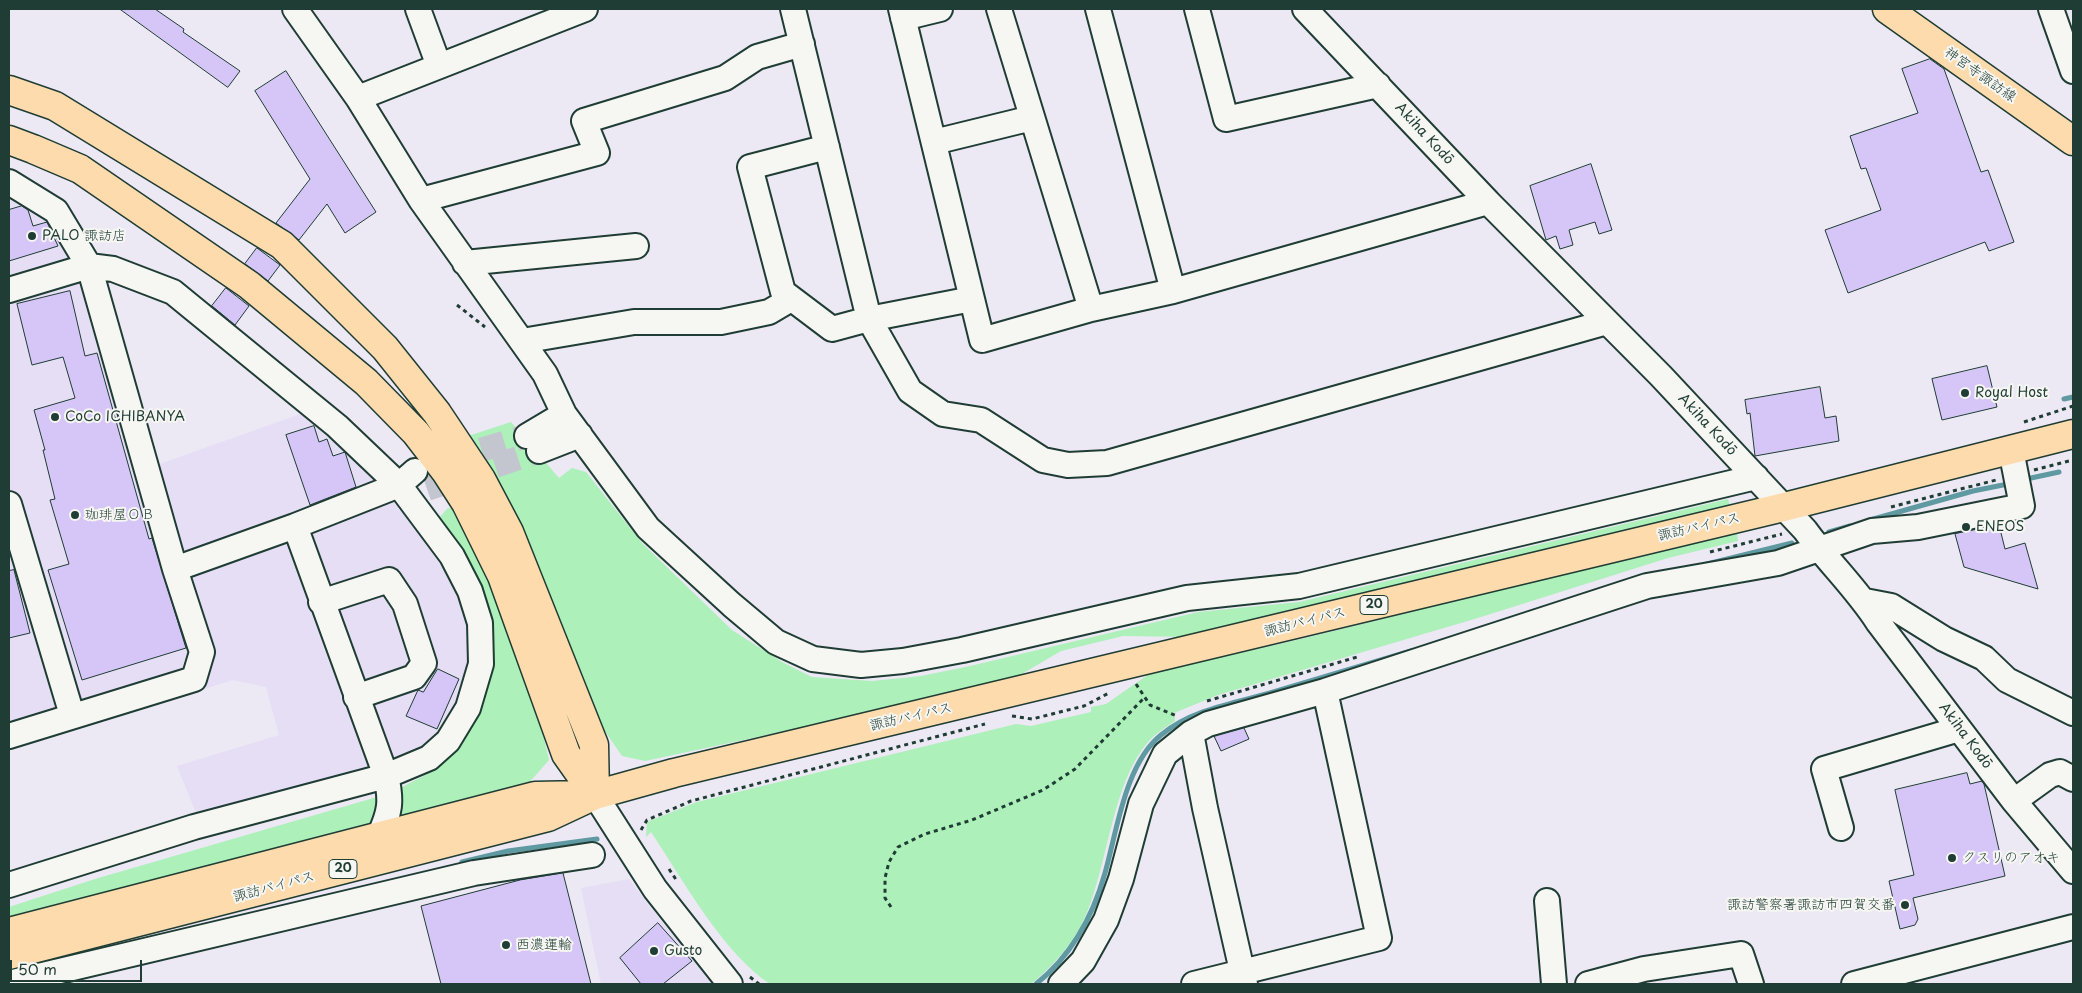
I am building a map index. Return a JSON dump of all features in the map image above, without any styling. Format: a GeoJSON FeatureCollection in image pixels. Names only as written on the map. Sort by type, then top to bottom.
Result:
{"type":"FeatureCollection","features":[{"type":"Feature","properties":{"kind":"main road","name":"神宮寺諏訪線"},"geometry":{"type":"LineString","coordinates":[[1887,9],[2071,136]]}},
{"type":"Feature","properties":{"kind":"main road"},"geometry":{"type":"LineString","coordinates":[[9,90],[55,106],[282,245],[386,348],[438,413],[481,479],[509,532],[594,745],[595,795]]}},
{"type":"Feature","properties":{"kind":"main road"},"geometry":{"type":"LineString","coordinates":[[9,109],[109,140]]}},
{"type":"Feature","properties":{"kind":"main road"},"geometry":{"type":"LineString","coordinates":[[9,140],[33,148],[80,170],[249,285],[366,382],[416,433],[446,472],[466,503],[502,576],[566,754],[595,795]]}},
{"type":"Feature","properties":{"kind":"main road","name":"諏訪バイパス"},"geometry":{"type":"LineString","coordinates":[[9,955],[548,817],[595,795],[674,774],[1785,520],[2013,462],[2073,434]]}},
{"type":"Feature","properties":{"kind":"main road","name":"諏訪バイパス"},"geometry":{"type":"LineString","coordinates":[[9,932],[535,796],[595,795]]}},
{"type":"Feature","properties":{"kind":"street"},"geometry":{"type":"LineString","coordinates":[[295,9],[358,98],[421,200],[545,374],[564,414],[648,528],[739,612],[776,642],[813,659],[861,665],[903,661],[962,650],[1187,598],[1299,586],[1756,477]]}},
{"type":"Feature","properties":{"kind":"street"},"geometry":{"type":"LineString","coordinates":[[418,9],[439,66]]}},
{"type":"Feature","properties":{"kind":"street"},"geometry":{"type":"LineString","coordinates":[[358,98],[585,9]]}},
{"type":"Feature","properties":{"kind":"street"},"geometry":{"type":"LineString","coordinates":[[794,9],[869,319],[910,391],[943,414],[981,420],[1043,460],[1068,465],[1107,462],[1608,322]]}},
{"type":"Feature","properties":{"kind":"street"},"geometry":{"type":"LineString","coordinates":[[940,9],[902,13],[982,340],[1091,309],[1173,291],[1488,202]]}},
{"type":"Feature","properties":{"kind":"street"},"geometry":{"type":"LineString","coordinates":[[999,9],[1091,309]]}},
{"type":"Feature","properties":{"kind":"street"},"geometry":{"type":"LineString","coordinates":[[1098,9],[1173,291]]}},
{"type":"Feature","properties":{"kind":"street"},"geometry":{"type":"LineString","coordinates":[[1197,9],[1226,119],[1378,85]]}},
{"type":"Feature","properties":{"kind":"street","name":"Akiha Kodō"},"geometry":{"type":"LineString","coordinates":[[1305,9],[1488,202],[1608,322],[1756,477],[1785,520],[1805,530],[1865,601],[1878,622],[2014,801],[2073,871]]}},
{"type":"Feature","properties":{"kind":"street"},"geometry":{"type":"LineString","coordinates":[[2051,9],[2073,71]]}},
{"type":"Feature","properties":{"kind":"street"},"geometry":{"type":"LineString","coordinates":[[421,200],[597,153],[584,120],[725,78],[757,57],[802,44]]}},
{"type":"Feature","properties":{"kind":"street"},"geometry":{"type":"LineString","coordinates":[[934,142],[1032,118]]}},
{"type":"Feature","properties":{"kind":"street"},"geometry":{"type":"LineString","coordinates":[[827,147],[750,167],[783,292],[832,329],[869,319],[972,298]]}},
{"type":"Feature","properties":{"kind":"street"},"geometry":{"type":"LineString","coordinates":[[9,182],[56,212],[88,266],[202,652],[194,679],[72,715],[9,736]]}},
{"type":"Feature","properties":{"kind":"street"},"geometry":{"type":"LineString","coordinates":[[465,263],[636,246]]}},
{"type":"Feature","properties":{"kind":"street"},"geometry":{"type":"LineString","coordinates":[[9,290],[88,266],[113,269],[173,292],[413,486],[470,591],[480,623],[481,664],[468,708],[448,741],[429,758],[386,776],[194,827],[9,885]]}},
{"type":"Feature","properties":{"kind":"street"},"geometry":{"type":"LineString","coordinates":[[522,341],[634,322],[721,322],[768,312],[791,298]]}},
{"type":"Feature","properties":{"kind":"street"},"geometry":{"type":"LineString","coordinates":[[564,414],[533,443],[580,436]]}},
{"type":"Feature","properties":{"kind":"street"},"geometry":{"type":"LineString","coordinates":[[1061,984],[1083,961],[1106,920],[1121,879],[1141,804],[1165,754],[1184,724],[1227,718],[1326,691],[1647,586],[1778,562],[1820,550],[1872,531],[1918,527],[2022,506],[2013,462]]}},
{"type":"Feature","properties":{"kind":"street"},"geometry":{"type":"LineString","coordinates":[[176,569],[413,486]]}},
{"type":"Feature","properties":{"kind":"street"},"geometry":{"type":"LineString","coordinates":[[9,504],[72,715]]}},
{"type":"Feature","properties":{"kind":"street"},"geometry":{"type":"LineString","coordinates":[[295,526],[321,602],[386,776],[390,793],[388,816],[379,836]]}},
{"type":"Feature","properties":{"kind":"street"},"geometry":{"type":"LineString","coordinates":[[321,602],[389,580],[405,604],[424,663],[414,677],[356,697]]}},
{"type":"Feature","properties":{"kind":"street"},"geometry":{"type":"LineString","coordinates":[[1865,601],[1891,606],[1944,639],[1984,658],[2007,680],[2073,713]]}},
{"type":"Feature","properties":{"kind":"street"},"geometry":{"type":"LineString","coordinates":[[1194,984],[1244,978],[1379,938],[1326,691]]}},
{"type":"Feature","properties":{"kind":"street"},"geometry":{"type":"LineString","coordinates":[[1184,724],[1244,978]]}},
{"type":"Feature","properties":{"kind":"street"},"geometry":{"type":"LineString","coordinates":[[1841,828],[1824,769],[1959,729]]}},
{"type":"Feature","properties":{"kind":"street"},"geometry":{"type":"LineString","coordinates":[[2014,801],[2050,775],[2060,772],[2073,779]]}},
{"type":"Feature","properties":{"kind":"street"},"geometry":{"type":"LineString","coordinates":[[595,795],[655,889],[738,979]]}},
{"type":"Feature","properties":{"kind":"street"},"geometry":{"type":"LineString","coordinates":[[9,983],[82,969],[323,913],[474,873],[592,855]]}},
{"type":"Feature","properties":{"kind":"street"},"geometry":{"type":"LineString","coordinates":[[314,876],[323,913]]}},
{"type":"Feature","properties":{"kind":"street"},"geometry":{"type":"LineString","coordinates":[[1547,901],[1554,984]]}},
{"type":"Feature","properties":{"kind":"street"},"geometry":{"type":"LineString","coordinates":[[194,908],[202,941]]}},
{"type":"Feature","properties":{"kind":"street"},"geometry":{"type":"LineString","coordinates":[[1854,984],[1906,978],[2073,927]]}},
{"type":"Feature","properties":{"kind":"street"},"geometry":{"type":"LineString","coordinates":[[75,938],[82,969]]}},
{"type":"Feature","properties":{"kind":"street"},"geometry":{"type":"LineString","coordinates":[[1588,984],[1644,969],[1741,954],[1750,984]]}},
{"type":"Feature","properties":{"kind":"path"},"geometry":{"type":"LineString","coordinates":[[1890,508],[2013,462],[2073,460]]}},
{"type":"Feature","properties":{"kind":"path"},"geometry":{"type":"LineString","coordinates":[[1742,544],[1785,520]]}},
{"type":"Feature","properties":{"kind":"path"},"geometry":{"type":"LineString","coordinates":[[1005,718],[1014,716],[1032,719],[1084,706],[1117,689]]}},
{"type":"Feature","properties":{"kind":"path"},"geometry":{"type":"LineString","coordinates":[[890,907],[885,898],[885,878],[888,862],[898,847],[925,834],[972,820],[1044,790],[1075,769],[1144,698],[1150,705],[1184,724]]}},
{"type":"Feature","properties":{"kind":"path"},"geometry":{"type":"LineString","coordinates":[[641,835],[641,828],[647,820],[691,801],[986,723]]}},
{"type":"Feature","properties":{"kind":"path"},"geometry":{"type":"LineString","coordinates":[[667,867],[678,883]]}},
{"type":"Feature","properties":{"kind":"path"},"geometry":{"type":"LineString","coordinates":[[738,979],[759,984]]}},
{"type":"Feature","properties":{"kind":"shaded area"},"geometry":{"type":"Polygon","coordinates":[[[9,192],[51,217],[74,254],[137,472],[309,411],[377,476],[420,529],[462,590],[474,645],[462,699],[433,745],[359,772],[198,818],[177,766],[279,735],[266,687],[233,680],[9,750],[9,192]]]}},
{"type":"Feature","properties":{"kind":"shaded area"},"geometry":{"type":"Polygon","coordinates":[[[629,879],[660,920],[715,984],[601,984],[581,888],[629,879]]]}},
{"type":"Feature","properties":{"kind":"green space"},"geometry":{"type":"Polygon","coordinates":[[[511,422],[559,478],[572,468],[586,472],[642,543],[732,630],[782,662],[812,677],[872,681],[921,676],[1198,612],[1299,602],[1728,499],[1730,506],[1191,637],[1123,636],[1061,651],[1010,681],[987,688],[645,761],[622,756],[602,727],[507,516],[462,438],[511,422]]]}},
{"type":"Feature","properties":{"kind":"green space"},"geometry":{"type":"Polygon","coordinates":[[[448,508],[453,509],[480,551],[540,721],[549,760],[529,783],[400,820],[403,806],[400,788],[437,769],[445,760],[488,659],[435,522],[448,508]]]}},
{"type":"Feature","properties":{"kind":"green space"},"geometry":{"type":"Polygon","coordinates":[[[1737,532],[1738,541],[1668,558],[1481,617],[1218,695],[1174,713],[1175,721],[1148,742],[1136,759],[1126,779],[1093,896],[1080,927],[1062,954],[1031,984],[770,984],[753,971],[720,935],[690,893],[651,832],[646,837],[647,822],[697,802],[1016,724],[1031,726],[1091,712],[1091,707],[1106,704],[1149,674],[1301,639],[1737,532]]]}},
{"type":"Feature","properties":{"kind":"green space"},"geometry":{"type":"Polygon","coordinates":[[[377,797],[377,812],[369,825],[9,921],[9,907],[95,879],[377,797]]]}},
{"type":"Feature","properties":{"kind":"building"},"geometry":{"type":"Polygon","coordinates":[[[120,9],[155,9],[184,29],[183,32],[240,71],[228,87],[120,9]]]}},
{"type":"Feature","properties":{"kind":"building"},"geometry":{"type":"Polygon","coordinates":[[[1930,59],[1944,69],[1981,172],[1988,170],[2014,242],[1989,251],[1985,242],[1848,293],[1825,230],[1881,210],[1866,168],[1861,169],[1850,136],[1918,113],[1902,69],[1930,59]]]}},
{"type":"Feature","properties":{"kind":"building"},"geometry":{"type":"Polygon","coordinates":[[[286,71],[376,212],[345,233],[327,204],[299,240],[276,223],[310,179],[255,91],[286,71]]]}},
{"type":"Feature","properties":{"kind":"building"},"geometry":{"type":"Polygon","coordinates":[[[1591,164],[1612,230],[1599,234],[1595,222],[1569,230],[1573,245],[1560,249],[1556,236],[1546,240],[1530,186],[1591,164]]]}},
{"type":"Feature","properties":{"kind":"building","name":"PALO 諏訪店"},"geometry":{"type":"Polygon","coordinates":[[[22,206],[28,210],[33,226],[47,222],[58,246],[9,261],[9,210],[22,206]]]}},
{"type":"Feature","properties":{"kind":"building"},"geometry":{"type":"Polygon","coordinates":[[[257,248],[280,265],[268,281],[245,264],[257,248]]]}},
{"type":"Feature","properties":{"kind":"building"},"geometry":{"type":"Polygon","coordinates":[[[226,288],[249,306],[235,325],[212,306],[226,288]]]}},
{"type":"Feature","properties":{"kind":"building"},"geometry":{"type":"Polygon","coordinates":[[[70,291],[85,356],[97,353],[149,539],[152,538],[186,648],[82,680],[48,570],[69,564],[50,500],[55,499],[43,450],[45,450],[34,410],[75,398],[63,357],[32,365],[17,304],[70,291]]]}},
{"type":"Feature","properties":{"kind":"building","name":"Royal Host"},"geometry":{"type":"Polygon","coordinates":[[[1987,366],[1997,407],[1942,420],[1932,379],[1987,366]]]}},
{"type":"Feature","properties":{"kind":"building"},"geometry":{"type":"Polygon","coordinates":[[[1820,387],[1825,418],[1836,416],[1839,441],[1755,456],[1750,413],[1747,414],[1745,400],[1820,387]]]}},
{"type":"Feature","properties":{"kind":"building"},"geometry":{"type":"Polygon","coordinates":[[[314,426],[319,442],[327,439],[333,456],[345,452],[356,487],[310,505],[286,435],[314,426]]]}},
{"type":"Feature","properties":{"kind":"building"},"geometry":{"type":"Polygon","coordinates":[[[1999,525],[2005,549],[2025,543],[2038,589],[1964,567],[1955,534],[1999,525]]]}},
{"type":"Feature","properties":{"kind":"building"},"geometry":{"type":"Polygon","coordinates":[[[14,570],[30,633],[9,638],[9,571],[14,570]]]}},
{"type":"Feature","properties":{"kind":"building"},"geometry":{"type":"Polygon","coordinates":[[[438,669],[459,679],[437,729],[406,716],[418,690],[423,692],[438,669]]]}},
{"type":"Feature","properties":{"kind":"building"},"geometry":{"type":"Polygon","coordinates":[[[1244,728],[1249,739],[1221,751],[1214,736],[1244,728]]]}},
{"type":"Feature","properties":{"kind":"building"},"geometry":{"type":"Polygon","coordinates":[[[1967,773],[1970,784],[1982,781],[1984,784],[2005,876],[1913,898],[1918,919],[1915,925],[1900,929],[1889,881],[1914,875],[1895,790],[1967,773]]]}},
{"type":"Feature","properties":{"kind":"building","name":"西濃運輸"},"geometry":{"type":"Polygon","coordinates":[[[563,873],[591,984],[441,984],[421,906],[520,880],[563,873]]]}},
{"type":"Feature","properties":{"kind":"building","name":"Gusto"},"geometry":{"type":"Polygon","coordinates":[[[658,923],[692,961],[663,984],[641,984],[620,958],[658,923]]]}},
{"type":"Feature","properties":{"kind":"waterway"},"geometry":{"type":"LineString","coordinates":[[2064,399],[2073,397]]}},
{"type":"Feature","properties":{"kind":"waterway"},"geometry":{"type":"LineString","coordinates":[[2031,478],[2059,472]]}},
{"type":"Feature","properties":{"kind":"waterway"},"geometry":{"type":"LineString","coordinates":[[1870,520],[1973,491],[2003,485]]}},
{"type":"Feature","properties":{"kind":"waterway"},"geometry":{"type":"LineString","coordinates":[[1829,532],[1850,526]]}},
{"type":"Feature","properties":{"kind":"waterway"},"geometry":{"type":"LineString","coordinates":[[1707,564],[1792,543]]}},
{"type":"Feature","properties":{"kind":"waterway"},"geometry":{"type":"LineString","coordinates":[[1036,984],[1060,961],[1087,920],[1100,889],[1118,819],[1131,780],[1139,763],[1161,735],[1186,719],[1213,708],[1411,651]]}},
{"type":"Feature","properties":{"kind":"waterway"},"geometry":{"type":"LineString","coordinates":[[462,862],[508,851],[597,839]]}},
{"type":"Feature","properties":{"kind":"tunnel"},"geometry":{"type":"LineString","coordinates":[[447,460],[527,436]]}},
{"type":"Feature","properties":{"kind":"tunnel"},"geometry":{"type":"LineString","coordinates":[[427,489],[539,451]]}},
{"type":"Feature","properties":{"kind":"place","name":"PALO 諏訪店"},"geometry":{"type":"Point","coordinates":[32,236]}},
{"type":"Feature","properties":{"kind":"place","name":"Royal Host"},"geometry":{"type":"Point","coordinates":[1965,393]}},
{"type":"Feature","properties":{"kind":"place","name":"CoCo ICHIBANYA"},"geometry":{"type":"Point","coordinates":[55,417]}},
{"type":"Feature","properties":{"kind":"place","name":"珈琲屋ＯＢ"},"geometry":{"type":"Point","coordinates":[75,515]}},
{"type":"Feature","properties":{"kind":"place","name":"ENEOS"},"geometry":{"type":"Point","coordinates":[1966,527]}},
{"type":"Feature","properties":{"kind":"place","name":"クスリのアオキ"},"geometry":{"type":"Point","coordinates":[1952,858]}},
{"type":"Feature","properties":{"kind":"place","name":"諏訪警察署諏訪市四賀交番"},"geometry":{"type":"Point","coordinates":[1905,905]}},
{"type":"Feature","properties":{"kind":"place","name":"西濃運輸"},"geometry":{"type":"Point","coordinates":[506,945]}},
{"type":"Feature","properties":{"kind":"place","name":"Gusto"},"geometry":{"type":"Point","coordinates":[654,951]}}]}
